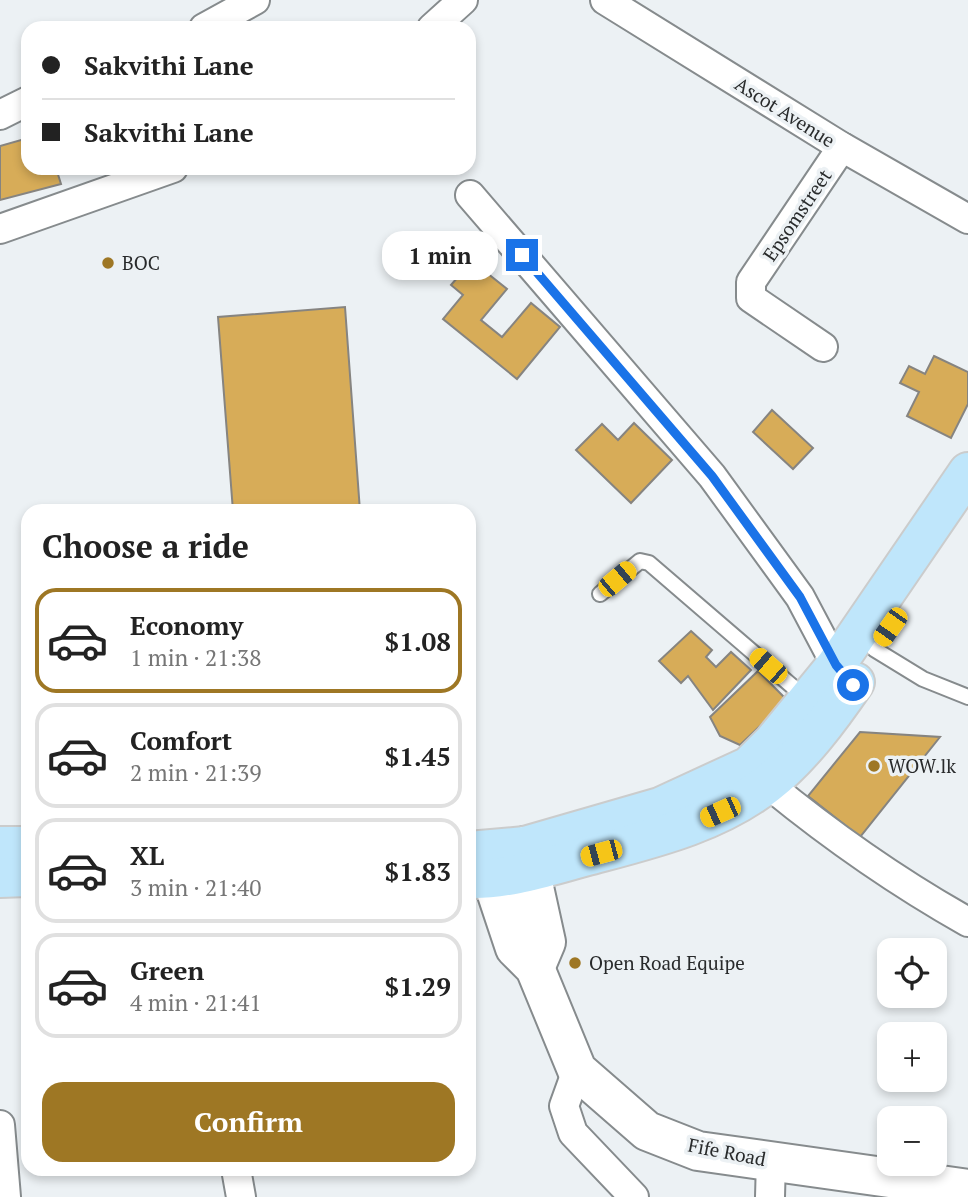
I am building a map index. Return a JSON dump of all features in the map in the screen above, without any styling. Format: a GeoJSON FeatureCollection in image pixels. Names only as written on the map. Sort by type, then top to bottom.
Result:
{"type":"FeatureCollection","features":[{"type":"Feature","properties":{"kind":"main road"},"geometry":{"type":"LineString","coordinates":[[479,865],[670,834],[720,812],[768,783],[815,735],[845,675],[968,472]]}},
{"type":"Feature","properties":{"kind":"main road"},"geometry":{"type":"LineString","coordinates":[[529,858],[660,807],[749,766],[808,700],[845,675],[874,649],[968,516]]}},
{"type":"Feature","properties":{"kind":"main road"},"geometry":{"type":"LineString","coordinates":[[6,868],[21,853]]}},
{"type":"Feature","properties":{"kind":"main road"},"geometry":{"type":"LineString","coordinates":[[529,858],[546,942],[535,968]]}},
{"type":"Feature","properties":{"kind":"main road","name":"Fife Road"},"geometry":{"type":"LineString","coordinates":[[479,865],[515,948],[535,968],[577,1070],[647,1130],[771,1179],[951,1189]]}},
{"type":"Feature","properties":{"kind":"street"},"geometry":{"type":"LineString","coordinates":[[217,21],[255,0]]}},
{"type":"Feature","properties":{"kind":"street"},"geometry":{"type":"LineString","coordinates":[[440,21],[463,0]]}},
{"type":"Feature","properties":{"kind":"street","name":"Ascot Avenue"},"geometry":{"type":"LineString","coordinates":[[605,0],[842,147],[968,219]]}},
{"type":"Feature","properties":{"kind":"street"},"geometry":{"type":"LineString","coordinates":[[0,115],[21,104]]}},
{"type":"Feature","properties":{"kind":"street","name":"Epsomstreet"},"geometry":{"type":"LineString","coordinates":[[823,347],[751,298],[751,282],[842,147]]}},
{"type":"Feature","properties":{"kind":"street"},"geometry":{"type":"LineString","coordinates":[[0,229],[153,175]]}},
{"type":"Feature","properties":{"kind":"street"},"geometry":{"type":"LineString","coordinates":[[470,195],[712,476],[800,597],[845,675]]}},
{"type":"Feature","properties":{"kind":"street"},"geometry":{"type":"LineString","coordinates":[[768,783],[810,819],[924,897],[968,922]]}},
{"type":"Feature","properties":{"kind":"street"},"geometry":{"type":"LineString","coordinates":[[577,1070],[564,1107],[573,1133],[634,1197]]}},
{"type":"Feature","properties":{"kind":"street"},"geometry":{"type":"LineString","coordinates":[[0,1125],[6,1197]]}},
{"type":"Feature","properties":{"kind":"street"},"geometry":{"type":"LineString","coordinates":[[238,1176],[242,1197]]}},
{"type":"Feature","properties":{"kind":"lane"},"geometry":{"type":"LineString","coordinates":[[600,594],[640,561],[649,563],[808,700]]}},
{"type":"Feature","properties":{"kind":"lane"},"geometry":{"type":"LineString","coordinates":[[874,649],[923,679],[968,697]]}},
{"type":"Feature","properties":{"kind":"building"},"geometry":{"type":"Polygon","coordinates":[[[21,140],[21,175],[58,175],[61,184],[0,200],[0,146],[21,140]]]}},
{"type":"Feature","properties":{"kind":"building"},"geometry":{"type":"Polygon","coordinates":[[[472,261],[507,289],[481,320],[502,337],[531,303],[560,327],[517,379],[443,319],[463,295],[451,285],[472,261]]]}},
{"type":"Feature","properties":{"kind":"building"},"geometry":{"type":"Polygon","coordinates":[[[345,307],[359,504],[232,504],[218,317],[345,307]]]}},
{"type":"Feature","properties":{"kind":"building"},"geometry":{"type":"Polygon","coordinates":[[[934,356],[968,372],[968,404],[951,438],[907,416],[919,392],[900,383],[909,366],[925,374],[934,356]]]}},
{"type":"Feature","properties":{"kind":"building"},"geometry":{"type":"Polygon","coordinates":[[[772,410],[813,448],[793,469],[753,432],[772,410]]]}},
{"type":"Feature","properties":{"kind":"building"},"geometry":{"type":"Polygon","coordinates":[[[634,423],[672,460],[631,503],[576,450],[602,424],[618,440],[634,423]]]}},
{"type":"Feature","properties":{"kind":"building"},"geometry":{"type":"Polygon","coordinates":[[[691,631],[712,650],[706,657],[716,667],[731,652],[751,670],[713,710],[688,676],[681,683],[659,661],[691,631]]]}},
{"type":"Feature","properties":{"kind":"building"},"geometry":{"type":"Polygon","coordinates":[[[758,671],[787,700],[740,745],[720,736],[710,717],[758,671]]]}},
{"type":"Feature","properties":{"kind":"building","name":"WOW.lk"},"geometry":{"type":"Polygon","coordinates":[[[860,732],[940,737],[860,837],[808,796],[860,732]]]}},
{"type":"Feature","properties":{"kind":"place","name":"BOC"},"geometry":{"type":"Point","coordinates":[108,263]}},
{"type":"Feature","properties":{"kind":"place","name":"WOW.lk"},"geometry":{"type":"Point","coordinates":[874,766]}},
{"type":"Feature","properties":{"kind":"place","name":"Open Road Equipe"},"geometry":{"type":"Point","coordinates":[575,963]}},
{"type":"Feature","properties":{"kind":"route"},"geometry":{"type":"LineString","coordinates":[[522,255],[712,476],[800,597],[836,665],[853,685]]}}]}
